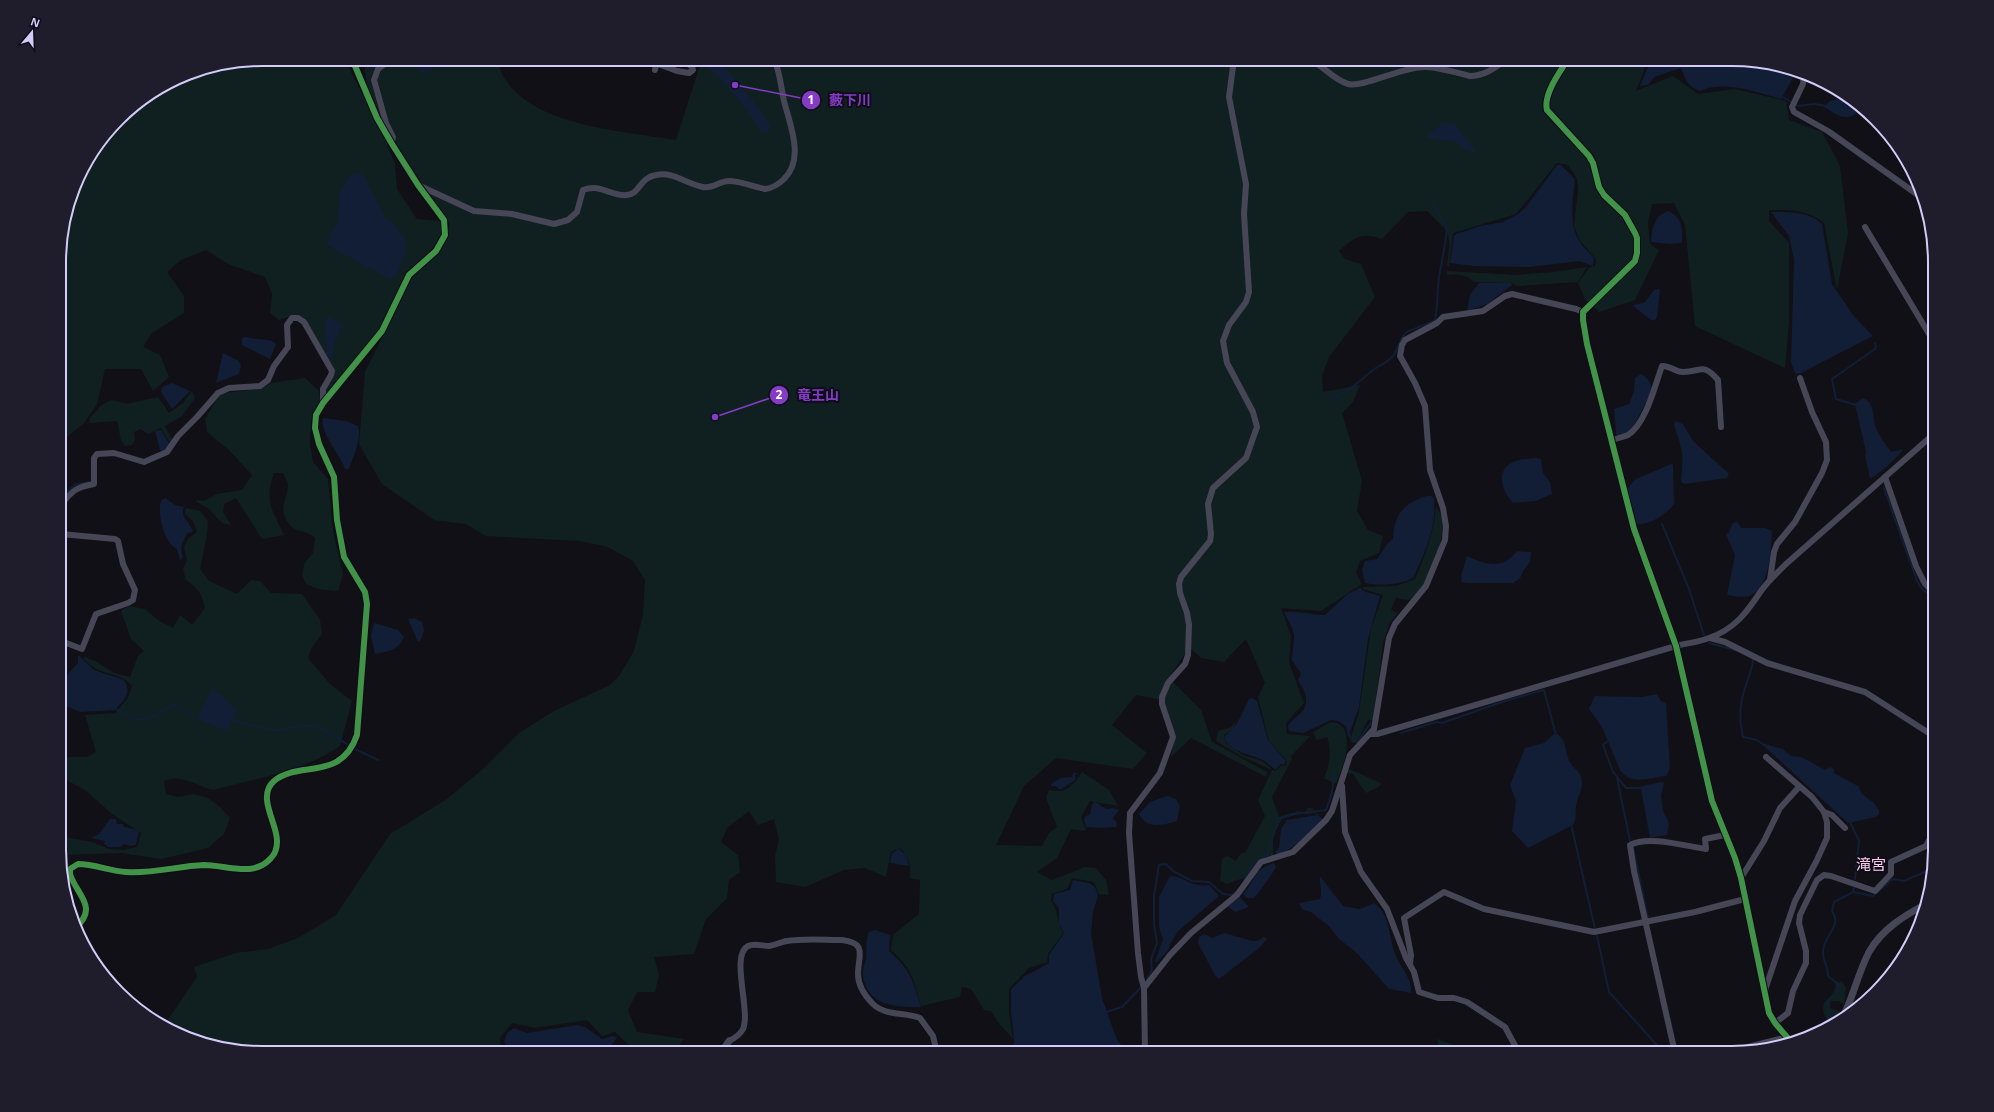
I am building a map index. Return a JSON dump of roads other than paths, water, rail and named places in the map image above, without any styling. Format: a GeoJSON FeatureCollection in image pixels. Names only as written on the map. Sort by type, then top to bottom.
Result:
{"type":"FeatureCollection","features":[{"type":"Feature","properties":{"kind":"street"},"geometry":{"type":"LineString","coordinates":[[80,923],[86,908],[70,874],[74,866],[85,864],[125,872],[144,872],[202,865],[245,869],[260,867],[272,856],[278,843],[268,803],[270,787],[273,782],[287,774],[326,767],[348,752],[353,744],[358,729],[368,604],[365,592],[344,557],[337,520],[334,477],[319,444],[315,428],[316,415],[323,403],[382,331],[409,275],[436,251],[445,235],[444,220],[418,185],[392,144],[377,118],[355,66]]}},
{"type":"Feature","properties":{"kind":"street"},"geometry":{"type":"LineString","coordinates":[[382,66],[378,69],[374,80],[384,116],[392,137],[392,144]]}},
{"type":"Feature","properties":{"kind":"street"},"geometry":{"type":"LineString","coordinates":[[655,70],[656,66]]}},
{"type":"Feature","properties":{"kind":"street"},"geometry":{"type":"LineString","coordinates":[[663,66],[677,71],[690,73],[693,69],[692,66]]}},
{"type":"Feature","properties":{"kind":"street"},"geometry":{"type":"LineString","coordinates":[[418,185],[474,210],[512,214],[554,224],[568,220],[577,212],[583,190],[595,187],[625,196],[631,195],[645,179],[660,174],[671,175],[705,187],[714,187],[729,181],[765,189],[771,188],[776,186],[789,174],[795,158],[788,117],[776,66]]}},
{"type":"Feature","properties":{"kind":"street"},"geometry":{"type":"LineString","coordinates":[[1145,1046],[1144,988],[1138,953],[1129,833],[1130,813],[1160,773],[1173,737],[1162,704],[1162,697],[1168,683],[1185,664],[1188,655],[1189,625],[1187,613],[1180,593],[1179,584],[1181,577],[1210,542],[1212,534],[1208,504],[1212,488],[1246,458],[1257,427],[1254,412],[1227,362],[1223,341],[1229,325],[1246,302],[1249,292],[1244,214],[1246,184],[1229,97],[1233,66]]}},
{"type":"Feature","properties":{"kind":"street"},"geometry":{"type":"LineString","coordinates":[[1320,66],[1340,81],[1350,84],[1360,84],[1399,71],[1426,67],[1470,76],[1477,76],[1489,72],[1498,66]]}},
{"type":"Feature","properties":{"kind":"street"},"geometry":{"type":"LineString","coordinates":[[1564,66],[1549,94],[1546,106],[1547,110],[1589,156],[1593,163],[1602,191],[1625,215],[1637,238],[1635,261],[1583,312],[1583,320],[1587,344],[1613,440],[1634,529],[1676,646],[1712,801],[1735,858],[1741,878],[1769,1013],[1787,1037],[1762,1043]]}},
{"type":"Feature","properties":{"kind":"street"},"geometry":{"type":"LineString","coordinates":[[1803,79],[1793,103],[1794,112],[1828,131],[1916,193]]}},
{"type":"Feature","properties":{"kind":"street"},"geometry":{"type":"LineString","coordinates":[[1865,227],[1928,332]]}},
{"type":"Feature","properties":{"kind":"street"},"geometry":{"type":"LineString","coordinates":[[1144,988],[1170,955],[1191,933],[1237,894],[1261,862],[1293,852],[1322,824],[1332,811],[1350,755],[1374,729],[1378,714],[1389,638],[1395,624],[1426,586],[1445,540],[1446,526],[1443,508],[1430,470],[1424,406],[1400,356],[1402,345],[1409,337],[1437,323],[1443,317],[1483,311],[1505,296],[1512,294],[1583,312]]}},
{"type":"Feature","properties":{"kind":"street"},"geometry":{"type":"LineString","coordinates":[[66,499],[80,486],[94,484],[94,458],[98,454],[114,453],[144,462],[158,457],[169,450],[178,436],[198,417],[218,393],[229,388],[255,387],[264,384],[288,347],[287,325],[292,318],[298,318],[304,322],[332,371],[323,389],[323,403]]}},
{"type":"Feature","properties":{"kind":"street"},"geometry":{"type":"LineString","coordinates":[[1613,440],[1627,435],[1634,430],[1652,398],[1662,366],[1667,365],[1673,370],[1683,372],[1698,368],[1706,369],[1713,374],[1718,380],[1722,427]]}},
{"type":"Feature","properties":{"kind":"street"},"geometry":{"type":"LineString","coordinates":[[1770,580],[1774,552],[1795,522],[1822,473],[1827,460],[1826,442],[1812,412],[1800,378]]}},
{"type":"Feature","properties":{"kind":"street"},"geometry":{"type":"LineString","coordinates":[[1370,734],[1377,734],[1676,646],[1710,638],[1739,620],[1753,605],[1770,580],[1928,440]]}},
{"type":"Feature","properties":{"kind":"street"},"geometry":{"type":"LineString","coordinates":[[1885,477],[1916,566],[1928,587]]}},
{"type":"Feature","properties":{"kind":"street"},"geometry":{"type":"LineString","coordinates":[[66,534],[115,539],[118,541],[123,564],[135,590],[132,600],[128,603],[96,614],[82,649],[66,643]]}},
{"type":"Feature","properties":{"kind":"street"},"geometry":{"type":"LineString","coordinates":[[1710,638],[1725,642],[1767,663],[1865,692],[1928,732]]}},
{"type":"Feature","properties":{"kind":"street"},"geometry":{"type":"LineString","coordinates":[[1764,991],[1795,901],[1827,838],[1827,822],[1824,812],[1812,797],[1766,757]]}},
{"type":"Feature","properties":{"kind":"street"},"geometry":{"type":"LineString","coordinates":[[1341,782],[1345,832],[1361,872],[1387,909],[1406,958],[1410,964],[1419,992],[1438,998],[1454,998],[1467,1002],[1505,1027],[1515,1046]]}},
{"type":"Feature","properties":{"kind":"street"},"geometry":{"type":"LineString","coordinates":[[1741,878],[1764,841],[1780,808],[1799,786]]}},
{"type":"Feature","properties":{"kind":"street"},"geometry":{"type":"LineString","coordinates":[[1824,812],[1832,815],[1845,828]]}},
{"type":"Feature","properties":{"kind":"street"},"geometry":{"type":"LineString","coordinates":[[1673,1046],[1645,921],[1630,845],[1635,842],[1652,841],[1706,849],[1705,839],[1725,835]]}},
{"type":"Feature","properties":{"kind":"street"},"geometry":{"type":"LineString","coordinates":[[1775,1023],[1788,1013],[1793,992],[1806,963],[1806,951],[1799,923],[1803,908],[1817,880],[1824,875],[1830,876],[1875,891],[1891,874],[1891,862],[1926,846],[1928,842]]}},
{"type":"Feature","properties":{"kind":"street"},"geometry":{"type":"LineString","coordinates":[[1410,964],[1411,955],[1404,918],[1444,892],[1484,909],[1592,932],[1745,899]]}},
{"type":"Feature","properties":{"kind":"street"},"geometry":{"type":"LineString","coordinates":[[1853,1004],[1869,952],[1878,940],[1905,914],[1919,907]]}},
{"type":"Feature","properties":{"kind":"street"},"geometry":{"type":"LineString","coordinates":[[726,1046],[729,1041],[739,1035],[745,1021],[746,1013],[741,982],[741,961],[745,949],[749,945],[771,946],[788,941],[842,940],[851,941],[858,946],[860,954],[859,979],[869,999],[881,1010],[920,1018],[934,1036],[936,1046]]}},
{"type":"Feature","properties":{"kind":"water"},"geometry":{"type":"Polygon","coordinates":[[[419,66],[435,66],[432,70],[422,73],[419,66]]]}},
{"type":"Feature","properties":{"kind":"water"},"geometry":{"type":"Polygon","coordinates":[[[1649,66],[1745,66],[1794,76],[1781,99],[1751,90],[1730,87],[1710,88],[1700,91],[1690,85],[1681,68],[1654,77],[1648,85],[1640,86],[1649,66]]]}},
{"type":"Feature","properties":{"kind":"water"},"geometry":{"type":"Polygon","coordinates":[[[1840,98],[1857,112],[1853,116],[1848,117],[1835,114],[1824,107],[1830,101],[1840,98]]]}},
{"type":"Feature","properties":{"kind":"water"},"geometry":{"type":"Polygon","coordinates":[[[1443,122],[1455,124],[1475,150],[1474,153],[1466,150],[1454,141],[1425,138],[1443,122]]]}},
{"type":"Feature","properties":{"kind":"water"},"geometry":{"type":"Polygon","coordinates":[[[1557,165],[1561,165],[1575,179],[1572,211],[1574,227],[1580,242],[1594,258],[1593,266],[1579,261],[1530,267],[1473,266],[1450,263],[1454,235],[1480,226],[1503,222],[1518,214],[1526,207],[1557,165]]]}},
{"type":"Feature","properties":{"kind":"water"},"geometry":{"type":"Polygon","coordinates":[[[357,173],[362,174],[365,178],[386,219],[395,225],[405,239],[407,250],[397,274],[390,279],[327,245],[330,235],[338,222],[340,193],[349,177],[357,173]]]}},
{"type":"Feature","properties":{"kind":"water"},"geometry":{"type":"Polygon","coordinates":[[[1668,211],[1679,220],[1681,224],[1682,243],[1670,244],[1651,242],[1652,232],[1657,219],[1663,213],[1668,211]]]}},
{"type":"Feature","properties":{"kind":"water"},"geometry":{"type":"Polygon","coordinates":[[[1771,212],[1805,214],[1822,224],[1832,284],[1853,315],[1873,336],[1799,374],[1795,373],[1791,362],[1794,260],[1789,236],[1771,212]]]}},
{"type":"Feature","properties":{"kind":"water"},"geometry":{"type":"Polygon","coordinates":[[[1479,283],[1511,283],[1512,285],[1487,304],[1467,311],[1470,295],[1479,283]]]}},
{"type":"Feature","properties":{"kind":"water"},"geometry":{"type":"Polygon","coordinates":[[[1654,290],[1660,290],[1657,317],[1655,320],[1651,320],[1632,305],[1644,303],[1654,290]]]}},
{"type":"Feature","properties":{"kind":"water"},"geometry":{"type":"Polygon","coordinates":[[[327,317],[340,322],[342,326],[334,344],[333,355],[330,360],[326,355],[327,350],[324,331],[327,317]]]}},
{"type":"Feature","properties":{"kind":"water"},"geometry":{"type":"Polygon","coordinates":[[[246,337],[274,342],[276,344],[270,359],[242,345],[242,338],[246,337]]]}},
{"type":"Feature","properties":{"kind":"water"},"geometry":{"type":"Polygon","coordinates":[[[223,353],[239,361],[241,366],[239,374],[216,383],[223,353]]]}},
{"type":"Feature","properties":{"kind":"water"},"geometry":{"type":"Polygon","coordinates":[[[1641,374],[1649,381],[1652,391],[1632,429],[1618,436],[1616,434],[1614,409],[1629,404],[1634,391],[1635,378],[1641,374]]]}},
{"type":"Feature","properties":{"kind":"water"},"geometry":{"type":"Polygon","coordinates":[[[172,383],[190,391],[172,409],[161,392],[162,387],[172,383]]]}},
{"type":"Feature","properties":{"kind":"water"},"geometry":{"type":"Polygon","coordinates":[[[1863,398],[1870,403],[1876,428],[1891,452],[1903,449],[1889,465],[1871,478],[1869,476],[1866,452],[1855,404],[1863,398]]]}},
{"type":"Feature","properties":{"kind":"water"},"geometry":{"type":"Polygon","coordinates":[[[323,418],[346,421],[358,426],[358,442],[349,469],[345,469],[327,436],[324,430],[323,418]]]}},
{"type":"Feature","properties":{"kind":"water"},"geometry":{"type":"Polygon","coordinates":[[[1675,421],[1683,424],[1693,441],[1729,474],[1727,478],[1685,484],[1681,482],[1682,454],[1674,426],[1675,421]]]}},
{"type":"Feature","properties":{"kind":"water"},"geometry":{"type":"Polygon","coordinates":[[[161,430],[170,445],[164,451],[160,450],[155,431],[161,430]]]}},
{"type":"Feature","properties":{"kind":"water"},"geometry":{"type":"Polygon","coordinates":[[[1536,458],[1541,459],[1543,473],[1550,482],[1552,494],[1536,501],[1513,503],[1506,494],[1502,483],[1503,472],[1511,463],[1536,458]]]}},
{"type":"Feature","properties":{"kind":"water"},"geometry":{"type":"Polygon","coordinates":[[[1671,464],[1673,465],[1674,504],[1663,515],[1653,521],[1637,524],[1627,489],[1636,479],[1671,464]]]}},
{"type":"Feature","properties":{"kind":"water"},"geometry":{"type":"Polygon","coordinates":[[[1427,496],[1432,496],[1434,499],[1434,519],[1426,549],[1413,578],[1390,584],[1365,583],[1362,570],[1365,561],[1377,559],[1388,543],[1393,539],[1395,523],[1401,511],[1412,502],[1427,496]]]}},
{"type":"Feature","properties":{"kind":"water"},"geometry":{"type":"Polygon","coordinates":[[[165,498],[175,505],[184,507],[184,517],[193,532],[188,533],[183,541],[181,550],[183,557],[180,561],[177,549],[168,541],[161,520],[161,501],[165,498]]]}},
{"type":"Feature","properties":{"kind":"water"},"geometry":{"type":"Polygon","coordinates":[[[1736,522],[1741,528],[1765,528],[1772,531],[1770,558],[1765,577],[1756,592],[1747,597],[1727,595],[1735,555],[1726,534],[1729,533],[1732,524],[1736,522]]]}},
{"type":"Feature","properties":{"kind":"water"},"geometry":{"type":"Polygon","coordinates":[[[1517,551],[1531,552],[1530,562],[1520,578],[1513,583],[1462,582],[1461,576],[1467,556],[1481,562],[1494,564],[1506,561],[1517,551]]]}},
{"type":"Feature","properties":{"kind":"water"},"geometry":{"type":"Polygon","coordinates":[[[1360,588],[1366,592],[1380,596],[1368,639],[1359,707],[1348,737],[1346,726],[1338,721],[1331,720],[1303,733],[1289,731],[1288,726],[1305,708],[1306,698],[1298,680],[1301,674],[1292,660],[1294,636],[1284,612],[1325,615],[1348,594],[1360,588]]]}},
{"type":"Feature","properties":{"kind":"water"},"geometry":{"type":"Polygon","coordinates":[[[414,618],[422,622],[424,630],[421,640],[418,642],[408,619],[414,618]]]}},
{"type":"Feature","properties":{"kind":"water"},"geometry":{"type":"Polygon","coordinates":[[[374,623],[398,630],[404,637],[396,648],[375,654],[371,636],[374,623]]]}},
{"type":"Feature","properties":{"kind":"water"},"geometry":{"type":"Polygon","coordinates":[[[78,655],[94,670],[124,680],[127,693],[124,700],[115,710],[80,712],[66,706],[66,676],[78,663],[78,655]]]}},
{"type":"Feature","properties":{"kind":"water"},"geometry":{"type":"Polygon","coordinates":[[[211,689],[220,694],[237,710],[227,731],[198,719],[211,689]]]}},
{"type":"Feature","properties":{"kind":"water"},"geometry":{"type":"Polygon","coordinates":[[[1657,694],[1661,701],[1666,703],[1670,769],[1666,776],[1641,780],[1629,778],[1620,770],[1602,727],[1589,709],[1595,696],[1641,697],[1657,694]]]}},
{"type":"Feature","properties":{"kind":"water"},"geometry":{"type":"Polygon","coordinates":[[[1252,698],[1257,701],[1268,740],[1286,761],[1284,765],[1281,764],[1276,770],[1263,760],[1234,748],[1226,741],[1225,736],[1236,724],[1249,699],[1252,698]]]}},
{"type":"Feature","properties":{"kind":"water"},"geometry":{"type":"Polygon","coordinates":[[[1555,733],[1564,742],[1568,758],[1579,773],[1582,781],[1575,820],[1573,825],[1528,848],[1512,831],[1516,801],[1510,785],[1525,748],[1544,743],[1555,733]]]}},
{"type":"Feature","properties":{"kind":"water"},"geometry":{"type":"Polygon","coordinates":[[[1765,744],[1783,749],[1791,756],[1801,757],[1825,770],[1830,767],[1834,769],[1834,773],[1858,786],[1862,794],[1874,803],[1879,810],[1879,814],[1876,817],[1848,823],[1766,748],[1765,744]]]}},
{"type":"Feature","properties":{"kind":"water"},"geometry":{"type":"Polygon","coordinates":[[[1073,773],[1078,773],[1075,775],[1075,780],[1060,790],[1056,786],[1051,786],[1052,783],[1061,778],[1072,777],[1073,773]]]}},
{"type":"Feature","properties":{"kind":"water"},"geometry":{"type":"Polygon","coordinates":[[[1662,782],[1664,783],[1661,796],[1663,811],[1669,823],[1667,835],[1650,838],[1641,789],[1642,786],[1662,782]]]}},
{"type":"Feature","properties":{"kind":"water"},"geometry":{"type":"Polygon","coordinates":[[[1167,796],[1176,799],[1180,806],[1177,821],[1156,825],[1142,819],[1139,814],[1150,802],[1167,796]]]}},
{"type":"Feature","properties":{"kind":"water"},"geometry":{"type":"Polygon","coordinates":[[[1093,802],[1098,803],[1108,809],[1112,808],[1119,810],[1113,818],[1117,823],[1116,827],[1086,827],[1084,820],[1085,817],[1090,814],[1093,802]]]}},
{"type":"Feature","properties":{"kind":"water"},"geometry":{"type":"Polygon","coordinates":[[[1317,815],[1323,819],[1302,839],[1285,852],[1278,855],[1275,852],[1279,848],[1281,829],[1287,820],[1317,815]]]}},
{"type":"Feature","properties":{"kind":"water"},"geometry":{"type":"Polygon","coordinates":[[[110,819],[116,819],[117,824],[123,824],[124,827],[139,830],[136,845],[130,846],[124,844],[120,847],[108,847],[104,844],[105,841],[91,838],[99,834],[110,819]]]}},
{"type":"Feature","properties":{"kind":"water"},"geometry":{"type":"Polygon","coordinates":[[[899,849],[906,855],[909,866],[890,863],[892,853],[899,849]]]}},
{"type":"Feature","properties":{"kind":"water"},"geometry":{"type":"Polygon","coordinates":[[[1274,863],[1276,867],[1254,898],[1247,898],[1243,894],[1258,872],[1274,863]]]}},
{"type":"Feature","properties":{"kind":"water"},"geometry":{"type":"Polygon","coordinates":[[[1170,876],[1180,878],[1197,885],[1209,885],[1219,896],[1178,931],[1170,944],[1169,949],[1157,962],[1155,962],[1163,939],[1159,927],[1159,897],[1170,876]]]}},
{"type":"Feature","properties":{"kind":"water"},"geometry":{"type":"Polygon","coordinates":[[[1320,876],[1343,906],[1360,909],[1374,903],[1380,908],[1387,921],[1393,949],[1410,983],[1411,993],[1389,989],[1356,952],[1339,939],[1329,926],[1311,912],[1302,909],[1299,903],[1320,899],[1320,876]]]}},
{"type":"Feature","properties":{"kind":"water"},"geometry":{"type":"Polygon","coordinates":[[[1073,880],[1089,883],[1095,887],[1098,896],[1093,912],[1091,933],[1102,998],[1117,1040],[1122,1046],[1014,1046],[1011,989],[1025,976],[1049,963],[1049,955],[1064,933],[1059,923],[1059,909],[1053,901],[1054,894],[1070,890],[1073,880]]]}},
{"type":"Feature","properties":{"kind":"water"},"geometry":{"type":"Polygon","coordinates":[[[1240,897],[1249,907],[1235,912],[1227,906],[1240,897]]]}},
{"type":"Feature","properties":{"kind":"water"},"geometry":{"type":"Polygon","coordinates":[[[875,930],[890,935],[889,951],[902,964],[910,976],[921,1007],[884,1003],[870,994],[866,986],[863,971],[866,959],[868,935],[869,932],[875,930]]]}},
{"type":"Feature","properties":{"kind":"water"},"geometry":{"type":"Polygon","coordinates":[[[1224,933],[1253,941],[1258,941],[1264,937],[1267,939],[1259,948],[1219,979],[1215,975],[1198,943],[1199,937],[1204,934],[1212,938],[1224,933]]]}},
{"type":"Feature","properties":{"kind":"water"},"geometry":{"type":"Polygon","coordinates":[[[577,1025],[585,1027],[602,1039],[613,1036],[617,1038],[611,1046],[507,1046],[504,1042],[507,1033],[514,1028],[527,1033],[577,1025]]]}},
{"type":"Feature","properties":{"kind":"waterway"},"geometry":{"type":"LineString","coordinates":[[714,66],[740,93],[765,127]]}},
{"type":"Feature","properties":{"kind":"waterway"},"geometry":{"type":"LineString","coordinates":[[1781,96],[1798,106],[1814,104],[1827,106]]}},
{"type":"Feature","properties":{"kind":"waterway"},"geometry":{"type":"LineString","coordinates":[[1331,398],[1349,390],[1373,370],[1391,358],[1404,334],[1435,320],[1439,277],[1447,227],[1433,202]]}},
{"type":"Feature","properties":{"kind":"waterway"},"geometry":{"type":"LineString","coordinates":[[1856,405],[1836,399],[1832,379],[1875,349],[1875,343]]}},
{"type":"Feature","properties":{"kind":"waterway"},"geometry":{"type":"LineString","coordinates":[[66,493],[75,485],[89,482]]}},
{"type":"Feature","properties":{"kind":"waterway"},"geometry":{"type":"LineString","coordinates":[[1884,488],[1917,581],[1922,589],[1928,593]]}},
{"type":"Feature","properties":{"kind":"waterway"},"geometry":{"type":"LineString","coordinates":[[1662,524],[1689,589],[1704,635]]}},
{"type":"Feature","properties":{"kind":"waterway"},"geometry":{"type":"LineString","coordinates":[[1709,643],[1735,650]]}},
{"type":"Feature","properties":{"kind":"waterway"},"geometry":{"type":"LineString","coordinates":[[1753,659],[1741,703],[1741,725],[1743,737],[1757,740],[1767,747]]}},
{"type":"Feature","properties":{"kind":"waterway"},"geometry":{"type":"LineString","coordinates":[[1401,733],[1436,722],[1442,723],[1505,701],[1544,690],[1556,735]]}},
{"type":"Feature","properties":{"kind":"waterway"},"geometry":{"type":"LineString","coordinates":[[114,708],[132,718],[145,720],[175,704],[194,716]]}},
{"type":"Feature","properties":{"kind":"waterway"},"geometry":{"type":"LineString","coordinates":[[231,719],[274,730],[304,726],[318,727],[349,745]]}},
{"type":"Feature","properties":{"kind":"waterway"},"geometry":{"type":"LineString","coordinates":[[1349,733],[1350,737],[1357,742],[1371,723]]}},
{"type":"Feature","properties":{"kind":"waterway"},"geometry":{"type":"LineString","coordinates":[[1609,740],[1603,745],[1613,772],[1626,788],[1643,788]]}},
{"type":"Feature","properties":{"kind":"waterway"},"geometry":{"type":"LineString","coordinates":[[355,749],[378,760]]}},
{"type":"Feature","properties":{"kind":"waterway"},"geometry":{"type":"LineString","coordinates":[[1244,881],[1254,863],[1267,855],[1279,818],[1295,814],[1326,810],[1332,792],[1334,774],[1336,774]]}},
{"type":"Feature","properties":{"kind":"waterway"},"geometry":{"type":"LineString","coordinates":[[1617,778],[1630,841]]}},
{"type":"Feature","properties":{"kind":"waterway"},"geometry":{"type":"LineString","coordinates":[[1850,822],[1859,841],[1855,879]]}},
{"type":"Feature","properties":{"kind":"waterway"},"geometry":{"type":"LineString","coordinates":[[1571,824],[1595,929]]}},
{"type":"Feature","properties":{"kind":"waterway"},"geometry":{"type":"LineString","coordinates":[[1633,847],[1648,918]]}},
{"type":"Feature","properties":{"kind":"waterway"},"geometry":{"type":"LineString","coordinates":[[1147,979],[1152,970],[1151,959],[1157,943],[1154,924],[1154,896],[1159,865],[1166,864],[1173,871],[1192,881],[1209,882],[1223,894],[1231,895],[1237,891]]}},
{"type":"Feature","properties":{"kind":"waterway"},"geometry":{"type":"LineString","coordinates":[[1853,892],[1873,896],[1893,879],[1904,881],[1927,871]]}},
{"type":"Feature","properties":{"kind":"waterway"},"geometry":{"type":"LineString","coordinates":[[1832,1019],[1830,1017],[1827,1002],[1838,992],[1838,984],[1828,976],[1828,970],[1823,955],[1824,946],[1834,927],[1835,917],[1832,911],[1834,902],[1853,892],[1854,888]]}},
{"type":"Feature","properties":{"kind":"waterway"},"geometry":{"type":"LineString","coordinates":[[1597,936],[1609,992],[1658,1046]]}},
{"type":"Feature","properties":{"kind":"waterway"},"geometry":{"type":"LineString","coordinates":[[1106,1012],[1122,1007],[1140,988]]}},
{"type":"Feature","properties":{"kind":"place","name":"藪下川"},"geometry":{"type":"Point","coordinates":[735,85]}},
{"type":"Feature","properties":{"kind":"place","name":"竜王山"},"geometry":{"type":"Point","coordinates":[715,417]}},
{"type":"Feature","properties":{"kind":"district","name":"滝宮"},"geometry":{"type":"Point","coordinates":[1871,865]}}]}
